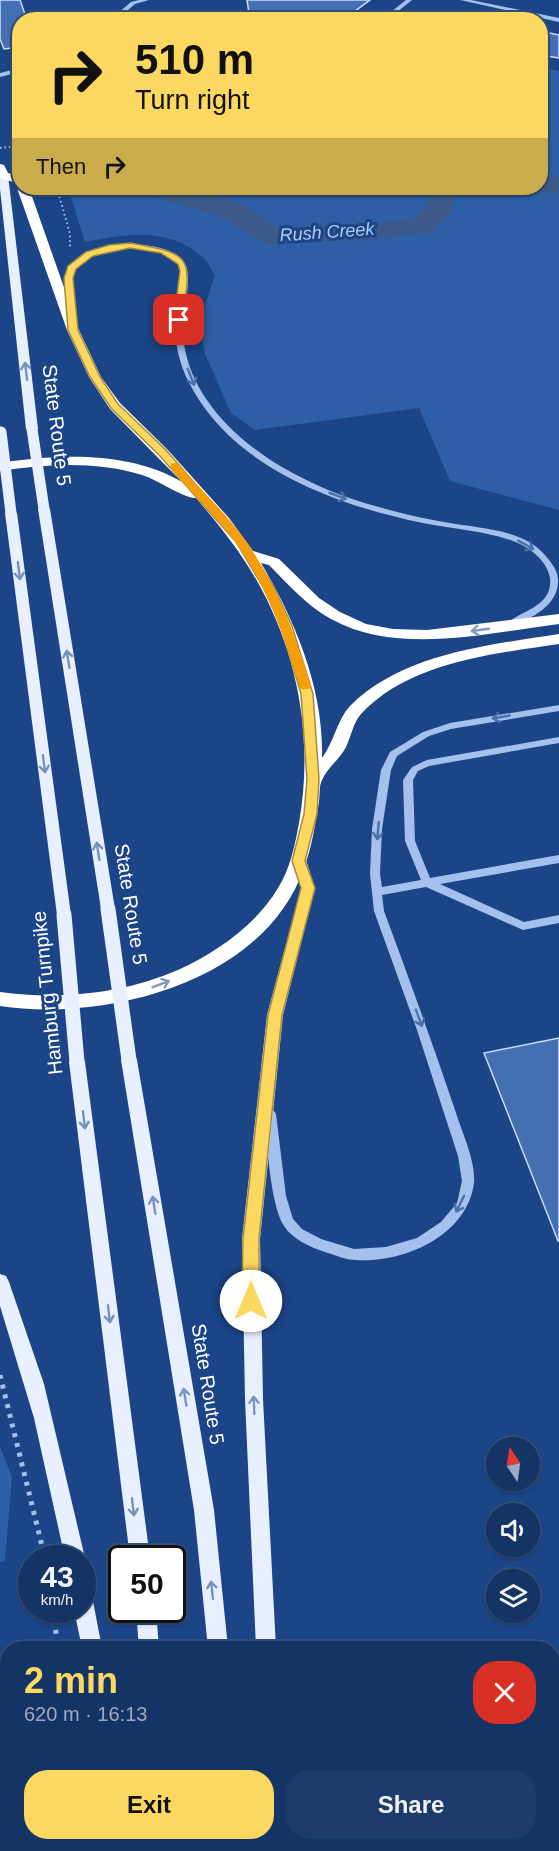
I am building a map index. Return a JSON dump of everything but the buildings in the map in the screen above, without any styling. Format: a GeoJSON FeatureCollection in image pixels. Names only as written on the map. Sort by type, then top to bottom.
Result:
{"type":"FeatureCollection","features":[{"type":"Feature","properties":{"kind":"highway"},"geometry":{"type":"LineString","coordinates":[[0,999],[37,1003],[100,999],[154,987],[181,976],[231,949],[260,925],[282,897],[299,861],[310,814],[313,779],[307,694],[298,659],[273,597],[249,554],[224,521],[162,452],[115,406],[95,377],[73,330],[25,195]]}},
{"type":"Feature","properties":{"kind":"highway"},"geometry":{"type":"LineString","coordinates":[[0,467],[57,460],[116,465],[152,475],[182,487],[209,506]]}},
{"type":"Feature","properties":{"kind":"highway"},"geometry":{"type":"LineString","coordinates":[[249,554],[274,562],[314,601],[335,615],[362,628],[393,634],[427,635],[559,619]]}},
{"type":"Feature","properties":{"kind":"highway"},"geometry":{"type":"LineString","coordinates":[[313,779],[336,750],[355,710],[395,681],[442,663],[559,639]]}},
{"type":"Feature","properties":{"kind":"main road","name":"State Route 5"},"geometry":{"type":"LineString","coordinates":[[1,171],[32,429],[108,909],[129,1060],[204,1510],[217,1641]]}},
{"type":"Feature","properties":{"kind":"main road","name":"Hamburg Turnpike"},"geometry":{"type":"LineString","coordinates":[[1,427],[64,915],[77,1062],[138,1545]]}},
{"type":"Feature","properties":{"kind":"main road"},"geometry":{"type":"LineString","coordinates":[[266,1641],[251,1301],[251,1239],[275,1015],[308,888],[299,861]]}},
{"type":"Feature","properties":{"kind":"main road"},"geometry":{"type":"LineString","coordinates":[[0,1282],[30,1366],[72,1545]]}},
{"type":"Feature","properties":{"kind":"main road"},"geometry":{"type":"LineString","coordinates":[[87,1623],[91,1641]]}},
{"type":"Feature","properties":{"kind":"main road"},"geometry":{"type":"LineString","coordinates":[[147,1623],[149,1641]]}},
{"type":"Feature","properties":{"kind":"street"},"geometry":{"type":"LineString","coordinates":[[132,2],[146,0]]}},
{"type":"Feature","properties":{"kind":"street"},"geometry":{"type":"LineString","coordinates":[[393,12],[409,0]]}},
{"type":"Feature","properties":{"kind":"street"},"geometry":{"type":"LineString","coordinates":[[463,0],[521,12]]}},
{"type":"Feature","properties":{"kind":"street"},"geometry":{"type":"LineString","coordinates":[[73,330],[69,278],[72,268],[79,260],[109,248],[130,246],[163,251],[175,257],[182,263],[184,271],[178,333],[191,380],[217,419],[245,444],[275,466],[304,482],[362,505],[402,516],[514,538],[532,547],[544,557],[555,579],[554,590],[547,603],[531,615],[504,627]]}},
{"type":"Feature","properties":{"kind":"street"},"geometry":{"type":"LineString","coordinates":[[537,643],[559,645]]}},
{"type":"Feature","properties":{"kind":"street"},"geometry":{"type":"LineString","coordinates":[[266,1083],[280,1196],[288,1221],[298,1233],[318,1244],[354,1255],[386,1253],[422,1242],[445,1226],[462,1205],[468,1181],[464,1156],[423,1029],[379,910],[377,829],[386,770],[393,754],[426,734],[450,726],[559,708]]}},
{"type":"Feature","properties":{"kind":"street"},"geometry":{"type":"LineString","coordinates":[[559,740],[427,763],[415,769],[408,780],[410,841],[427,883],[523,926],[559,919]]}},
{"type":"Feature","properties":{"kind":"street"},"geometry":{"type":"LineString","coordinates":[[377,892],[559,859]]}},
{"type":"Feature","properties":{"kind":"path"},"geometry":{"type":"LineString","coordinates":[[59,195],[70,234],[70,250]]}},
{"type":"Feature","properties":{"kind":"path"},"geometry":{"type":"LineString","coordinates":[[0,1375],[42,1545]]}},
{"type":"Feature","properties":{"kind":"path"},"geometry":{"type":"LineString","coordinates":[[55,1623],[57,1641]]}},
{"type":"Feature","properties":{"kind":"shaded area"},"geometry":{"type":"Polygon","coordinates":[[[548,69],[559,71],[559,510],[450,481],[419,408],[255,430],[231,413],[205,354],[199,323],[215,275],[205,260],[175,240],[160,237],[130,235],[85,242],[70,195],[548,195],[548,69]]]}},
{"type":"Feature","properties":{"kind":"shaded area"},"geometry":{"type":"Polygon","coordinates":[[[0,1447],[12,1477],[5,1561],[0,1562],[0,1447]]]}},
{"type":"Feature","properties":{"kind":"waterway","name":"Rush Creek"},"geometry":{"type":"LineString","coordinates":[[548,184],[559,185]]}},
{"type":"Feature","properties":{"kind":"waterway","name":"Rush Creek"},"geometry":{"type":"LineString","coordinates":[[176,195],[232,210],[271,236],[368,232],[422,226],[438,210],[443,195]]}},
{"type":"Feature","properties":{"kind":"slow traffic"},"geometry":{"type":"LineString","coordinates":[[175,467],[224,521],[259,571],[286,626],[305,686]]}},
{"type":"Feature","properties":{"kind":"route"},"geometry":{"type":"LineString","coordinates":[[179,320],[184,271],[182,263],[163,251],[130,246],[109,248],[90,254],[79,260],[72,268],[69,278],[73,330],[95,377],[115,406],[162,452],[224,521],[249,554],[268,587],[286,626],[307,694],[312,735],[313,779],[310,814],[299,861],[308,888],[275,1015],[251,1239],[251,1301]]}}]}
